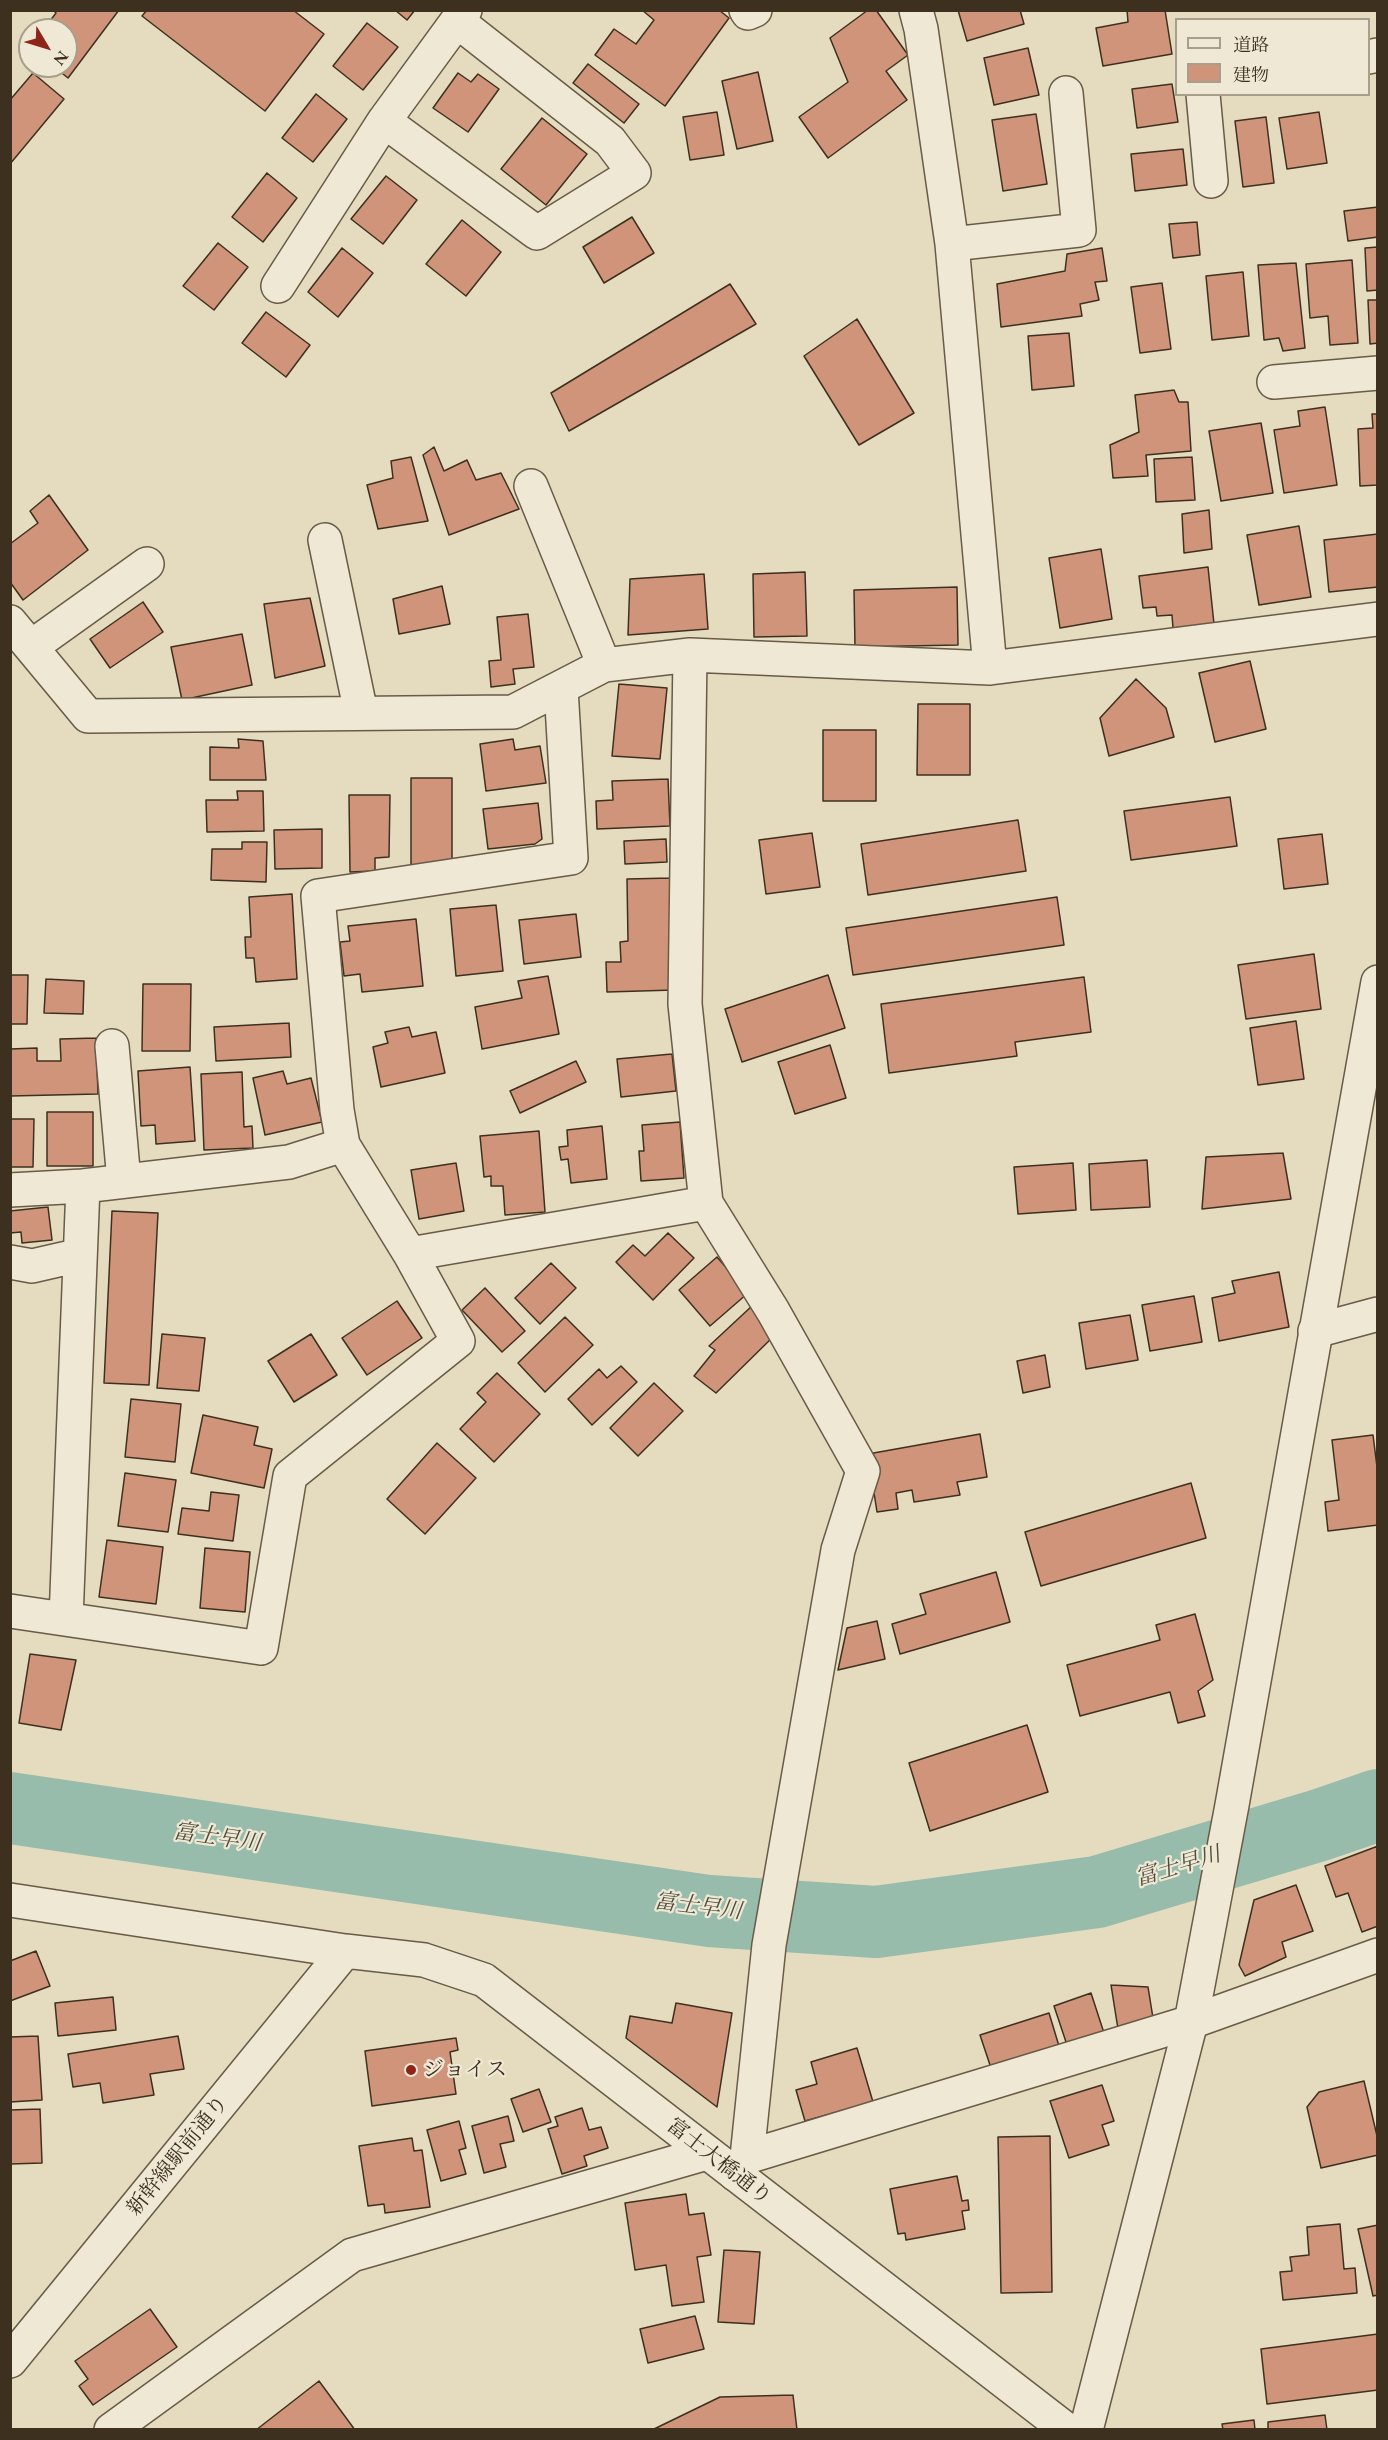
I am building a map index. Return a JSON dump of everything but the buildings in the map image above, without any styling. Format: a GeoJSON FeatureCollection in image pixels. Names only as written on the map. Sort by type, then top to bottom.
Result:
{"type":"FeatureCollection","features":[{"type":"Feature","properties":{"kind":"street"},"geometry":{"type":"LineString","coordinates":[[746,10],[748,13],[755,10]]}},
{"type":"Feature","properties":{"kind":"street"},"geometry":{"type":"LineString","coordinates":[[916,10],[921,29],[952,244],[990,668]]}},
{"type":"Feature","properties":{"kind":"street"},"geometry":{"type":"LineString","coordinates":[[278,286],[384,121],[461,16],[610,141],[633,173],[537,233],[384,121]]}},
{"type":"Feature","properties":{"kind":"street"},"geometry":{"type":"LineString","coordinates":[[952,244],[1079,230],[1066,93]]}},
{"type":"Feature","properties":{"kind":"street"},"geometry":{"type":"LineString","coordinates":[[1203,96],[1210,181]]}},
{"type":"Feature","properties":{"kind":"street"},"geometry":{"type":"LineString","coordinates":[[1274,382],[1377,373]]}},
{"type":"Feature","properties":{"kind":"street"},"geometry":{"type":"LineString","coordinates":[[531,486],[604,665]]}},
{"type":"Feature","properties":{"kind":"street"},"geometry":{"type":"LineString","coordinates":[[325,540],[361,713]]}},
{"type":"Feature","properties":{"kind":"street"},"geometry":{"type":"LineString","coordinates":[[31,647],[147,564]]}},
{"type":"Feature","properties":{"kind":"street"},"geometry":{"type":"LineString","coordinates":[[10,622],[88,716],[513,712],[604,665],[690,655],[990,668],[1377,619]]}},
{"type":"Feature","properties":{"kind":"street"},"geometry":{"type":"LineString","coordinates":[[690,655],[685,1004],[706,1203],[773,1311],[863,1471],[838,1550],[769,1945],[741,2165],[1191,2022],[1377,1955]]}},
{"type":"Feature","properties":{"kind":"street"},"geometry":{"type":"LineString","coordinates":[[10,1611],[261,1648],[290,1476],[458,1341],[410,1254],[344,1145],[337,1110],[318,896],[571,858],[561,688]]}},
{"type":"Feature","properties":{"kind":"street"},"geometry":{"type":"LineString","coordinates":[[1086,2430],[1191,2022],[1232,1805],[1377,982]]}},
{"type":"Feature","properties":{"kind":"street"},"geometry":{"type":"LineString","coordinates":[[111,1046],[124,1181]]}},
{"type":"Feature","properties":{"kind":"street"},"geometry":{"type":"LineString","coordinates":[[10,1191],[83,1186],[289,1162],[344,1145]]}},
{"type":"Feature","properties":{"kind":"street"},"geometry":{"type":"LineString","coordinates":[[66,1619],[83,1186]]}},
{"type":"Feature","properties":{"kind":"street"},"geometry":{"type":"LineString","coordinates":[[410,1254],[706,1203]]}},
{"type":"Feature","properties":{"kind":"street"},"geometry":{"type":"LineString","coordinates":[[10,1262],[32,1266],[80,1255]]}},
{"type":"Feature","properties":{"kind":"street"},"geometry":{"type":"LineString","coordinates":[[1315,1331],[1377,1314]]}},
{"type":"Feature","properties":{"kind":"street","name":"富士大橋通り"},"geometry":{"type":"LineString","coordinates":[[10,1900],[345,1951],[424,1960],[484,1980],[707,2153],[741,2165],[1067,2430]]}},
{"type":"Feature","properties":{"kind":"street","name":"新幹線駅前通り"},"geometry":{"type":"LineString","coordinates":[[10,2361],[345,1951]]}},
{"type":"Feature","properties":{"kind":"street"},"geometry":{"type":"LineString","coordinates":[[111,2430],[352,2255],[707,2153]]}},
{"type":"Feature","properties":{"kind":"waterway","name":"富士早川"},"geometry":{"type":"LineString","coordinates":[[10,1808],[709,1911],[876,1922],[1097,1892],[1320,1825],[1378,1805]]}},
{"type":"Feature","properties":{"kind":"place","name":"ジョイス"},"geometry":{"type":"Point","coordinates":[411,2070]}}]}
